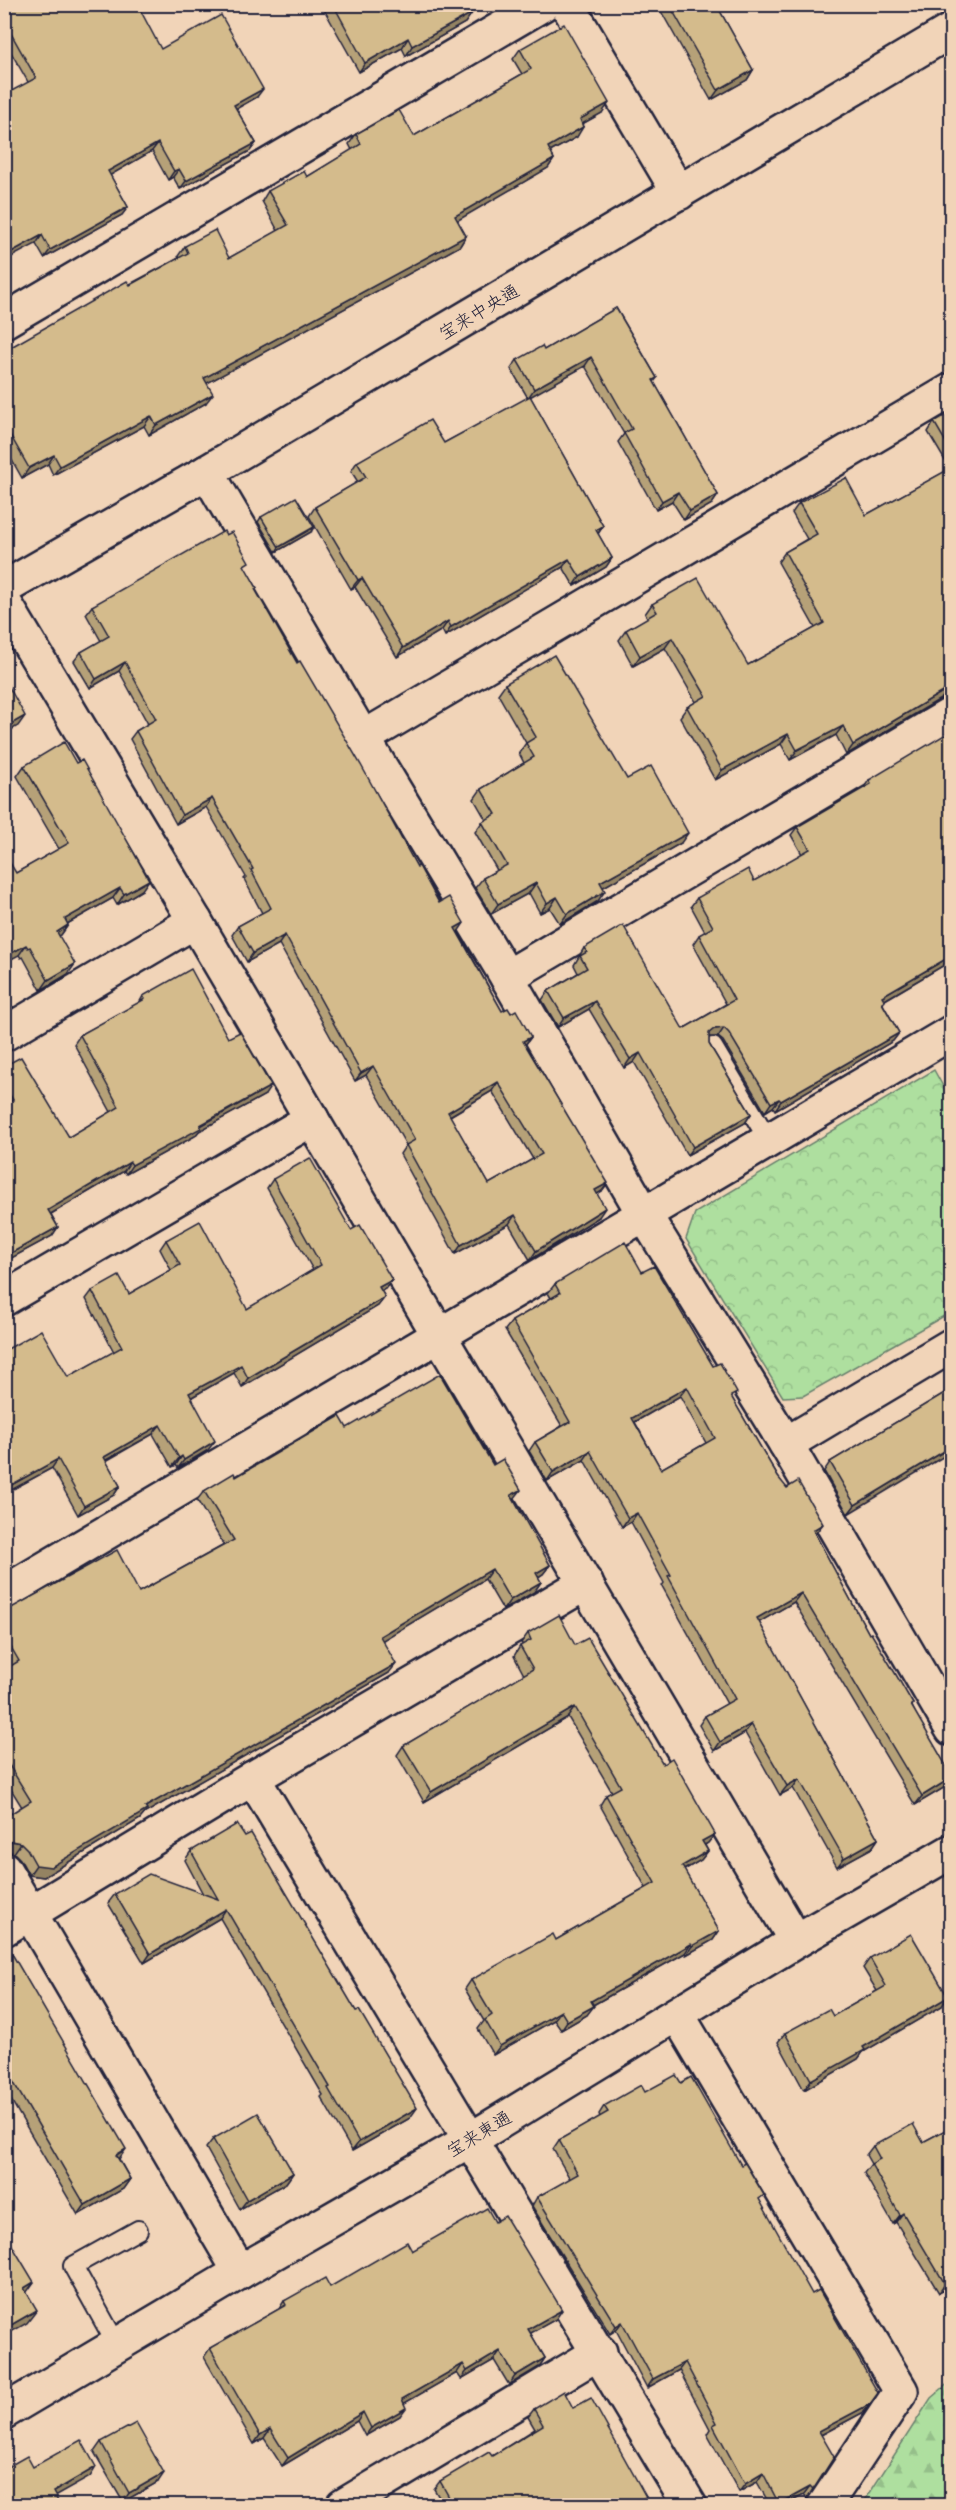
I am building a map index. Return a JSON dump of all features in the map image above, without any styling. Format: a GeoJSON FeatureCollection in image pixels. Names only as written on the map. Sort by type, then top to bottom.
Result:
{"type":"FeatureCollection","features":[{"type":"Feature","properties":{"kind":"street"},"geometry":{"type":"LineString","coordinates":[[4,321],[543,4]]}},
{"type":"Feature","properties":{"kind":"street"},"geometry":{"type":"LineString","coordinates":[[567,4],[679,194]]}},
{"type":"Feature","properties":{"kind":"street","name":"宝来中央通"},"geometry":{"type":"LineString","coordinates":[[4,588],[207,472],[679,194],[951,30]]}},
{"type":"Feature","properties":{"kind":"street"},"geometry":{"type":"LineString","coordinates":[[363,738],[951,390]]}},
{"type":"Feature","properties":{"kind":"street"},"geometry":{"type":"LineString","coordinates":[[207,472],[507,977],[644,1214],[786,1444],[951,1729]]}},
{"type":"Feature","properties":{"kind":"street"},"geometry":{"type":"LineString","coordinates":[[4,602],[440,1334],[796,1941]]}},
{"type":"Feature","properties":{"kind":"street"},"geometry":{"type":"LineString","coordinates":[[507,977],[951,714]]}},
{"type":"Feature","properties":{"kind":"street"},"geometry":{"type":"LineString","coordinates":[[4,1034],[195,921]]}},
{"type":"Feature","properties":{"kind":"street"},"geometry":{"type":"LineString","coordinates":[[4,1593],[951,1032]]}},
{"type":"Feature","properties":{"kind":"street"},"geometry":{"type":"LineString","coordinates":[[4,1299],[312,1119]]}},
{"type":"Feature","properties":{"kind":"street"},"geometry":{"type":"LineString","coordinates":[[786,1444],[951,1345]]}},
{"type":"Feature","properties":{"kind":"street"},"geometry":{"type":"LineString","coordinates":[[18,1922],[253,1778],[586,1583]]}},
{"type":"Feature","properties":{"kind":"street"},"geometry":{"type":"LineString","coordinates":[[253,1778],[690,2505]]}},
{"type":"Feature","properties":{"kind":"street","name":"宝来東通"},"geometry":{"type":"LineString","coordinates":[[4,2412],[240,2272],[470,2140],[796,1941],[951,1851]]}},
{"type":"Feature","properties":{"kind":"street"},"geometry":{"type":"LineString","coordinates":[[4,1869],[18,1922],[240,2272]]}},
{"type":"Feature","properties":{"kind":"street"},"geometry":{"type":"LineString","coordinates":[[677,2014],[901,2391],[824,2505]]}},
{"type":"Feature","properties":{"kind":"street"},"geometry":{"type":"LineString","coordinates":[[351,2503],[600,2352]]}},
{"type":"Feature","properties":{"kind":"lane"},"geometry":{"type":"LineString","coordinates":[[713,1047],[769,1141]]}},
{"type":"Feature","properties":{"kind":"lane"},"geometry":{"type":"LineString","coordinates":[[117,2344],[74,2266],[138,2230]]}},
{"type":"Feature","properties":{"kind":"green space"},"geometry":{"type":"Polygon","coordinates":[[[934,1070],[951,1101],[951,1312],[803,1396],[783,1397],[686,1239],[695,1213],[934,1070]]]}},
{"type":"Feature","properties":{"kind":"green space"},"geometry":{"type":"Polygon","coordinates":[[[951,2381],[951,2505],[862,2505],[931,2398],[951,2381]]]}},
{"type":"Feature","properties":{"kind":"building"},"geometry":{"type":"Polygon","coordinates":[[[4,4],[137,4],[161,49],[221,15],[263,89],[234,105],[256,143],[186,181],[179,169],[174,171],[158,143],[108,171],[128,207],[50,250],[42,235],[4,256],[4,95],[36,78],[4,21],[4,4]]]}},
{"type":"Feature","properties":{"kind":"building"},"geometry":{"type":"Polygon","coordinates":[[[333,4],[467,4],[472,13],[412,46],[408,38],[365,63],[333,4]]]}},
{"type":"Feature","properties":{"kind":"building"},"geometry":{"type":"Polygon","coordinates":[[[669,4],[716,4],[753,70],[718,90],[669,4]]]}},
{"type":"Feature","properties":{"kind":"building"},"geometry":{"type":"Polygon","coordinates":[[[564,24],[609,103],[580,119],[583,127],[548,147],[554,159],[455,216],[466,236],[204,378],[213,394],[156,425],[151,416],[60,466],[54,455],[29,468],[4,424],[4,351],[127,281],[130,285],[188,253],[185,246],[215,230],[229,258],[288,225],[268,191],[304,171],[307,177],[361,144],[356,134],[399,110],[414,136],[531,69],[520,49],[564,24]]]}},
{"type":"Feature","properties":{"kind":"building"},"geometry":{"type":"Polygon","coordinates":[[[616,308],[657,378],[653,380],[718,495],[690,511],[678,492],[662,501],[624,433],[632,429],[591,357],[534,389],[517,360],[542,346],[544,350],[616,308]]]}},
{"type":"Feature","properties":{"kind":"building"},"geometry":{"type":"Polygon","coordinates":[[[530,396],[603,526],[596,530],[612,558],[580,577],[569,559],[451,627],[448,621],[403,648],[362,578],[358,580],[315,507],[366,477],[357,462],[430,420],[444,443],[530,396]]]}},
{"type":"Feature","properties":{"kind":"building"},"geometry":{"type":"Polygon","coordinates":[[[951,412],[951,451],[934,422],[951,412]]]}},
{"type":"Feature","properties":{"kind":"building"},"geometry":{"type":"Polygon","coordinates":[[[951,468],[951,678],[945,682],[949,688],[853,745],[843,726],[797,750],[788,734],[722,770],[687,707],[706,696],[672,638],[640,656],[626,630],[657,612],[652,604],[698,578],[748,665],[824,623],[785,552],[817,534],[799,503],[846,478],[866,515],[951,468]]]}},
{"type":"Feature","properties":{"kind":"building"},"geometry":{"type":"Polygon","coordinates":[[[296,497],[314,527],[279,547],[261,517],[296,497]]]}},
{"type":"Feature","properties":{"kind":"building"},"geometry":{"type":"Polygon","coordinates":[[[224,531],[226,535],[232,532],[249,562],[244,565],[257,588],[255,589],[297,663],[300,661],[361,765],[417,867],[419,866],[439,903],[449,897],[464,923],[455,928],[502,1011],[508,1008],[511,1013],[516,1010],[531,1037],[523,1041],[608,1183],[595,1190],[605,1208],[536,1251],[515,1215],[461,1245],[406,1145],[415,1140],[373,1066],[361,1073],[285,935],[253,953],[238,926],[271,908],[251,870],[253,869],[212,798],[182,815],[136,731],[156,719],[125,662],[96,679],[81,652],[109,636],[92,606],[224,531]],[[498,1082],[448,1112],[489,1184],[542,1154],[498,1082]]]}},
{"type":"Feature","properties":{"kind":"building"},"geometry":{"type":"Polygon","coordinates":[[[554,655],[627,779],[651,766],[688,833],[600,882],[605,891],[567,914],[557,897],[547,903],[536,883],[498,904],[483,878],[507,865],[482,822],[496,814],[481,789],[534,757],[526,743],[536,737],[505,684],[554,655]]]}},
{"type":"Feature","properties":{"kind":"building"},"geometry":{"type":"Polygon","coordinates":[[[4,678],[25,716],[4,728],[4,678]]]}},
{"type":"Feature","properties":{"kind":"building"},"geometry":{"type":"Polygon","coordinates":[[[951,731],[951,956],[882,996],[885,1001],[882,1003],[899,1033],[781,1101],[779,1099],[771,1103],[729,1033],[724,1028],[714,1029],[709,1033],[709,1044],[751,1114],[693,1147],[640,1053],[630,1059],[595,1001],[564,1018],[548,991],[587,968],[580,956],[587,952],[584,948],[623,925],[683,1029],[734,1000],[699,935],[713,927],[697,898],[748,869],[754,881],[810,849],[797,827],[871,784],[869,780],[951,731]]]}},
{"type":"Feature","properties":{"kind":"building"},"geometry":{"type":"Polygon","coordinates":[[[64,742],[76,763],[82,760],[149,880],[124,894],[120,888],[65,919],[68,925],[57,932],[75,964],[48,980],[30,947],[26,945],[4,957],[4,853],[16,873],[69,843],[24,766],[64,742]]]}},
{"type":"Feature","properties":{"kind":"building"},"geometry":{"type":"Polygon","coordinates":[[[191,969],[228,1038],[240,1032],[271,1086],[200,1125],[201,1128],[132,1165],[130,1162],[48,1210],[58,1227],[4,1257],[4,1105],[13,1100],[4,1085],[4,1066],[21,1057],[69,1137],[119,1107],[80,1035],[145,999],[143,996],[191,969]]]}},
{"type":"Feature","properties":{"kind":"building"},"geometry":{"type":"Polygon","coordinates":[[[310,1158],[351,1230],[360,1225],[392,1280],[379,1287],[385,1297],[248,1378],[241,1365],[189,1393],[215,1441],[184,1460],[182,1456],[179,1458],[160,1425],[104,1457],[120,1486],[84,1506],[58,1459],[4,1489],[4,1351],[41,1330],[68,1377],[122,1347],[92,1291],[119,1276],[129,1294],[180,1265],[166,1240],[200,1221],[247,1309],[321,1265],[273,1179],[310,1158]]]}},
{"type":"Feature","properties":{"kind":"building"},"geometry":{"type":"Polygon","coordinates":[[[625,1242],[642,1272],[654,1266],[713,1366],[720,1363],[737,1393],[731,1396],[778,1477],[787,1488],[798,1481],[823,1524],[813,1530],[869,1634],[871,1633],[895,1673],[951,1774],[951,1778],[922,1796],[801,1593],[757,1618],[878,1839],[844,1858],[799,1779],[787,1786],[751,1724],[720,1742],[705,1716],[735,1699],[668,1576],[671,1575],[637,1513],[628,1518],[590,1451],[553,1472],[535,1442],[570,1422],[512,1321],[560,1293],[555,1284],[625,1242]],[[687,1387],[632,1418],[661,1469],[715,1438],[687,1387]]]}},
{"type":"Feature","properties":{"kind":"building"},"geometry":{"type":"Polygon","coordinates":[[[440,1374],[493,1465],[503,1459],[521,1490],[511,1495],[550,1565],[536,1573],[541,1582],[510,1600],[492,1569],[380,1636],[396,1664],[145,1807],[147,1810],[51,1867],[36,1865],[21,1843],[4,1842],[4,1818],[31,1801],[4,1757],[4,1670],[19,1661],[4,1635],[4,1612],[117,1550],[139,1592],[234,1540],[204,1491],[234,1473],[236,1477],[340,1416],[347,1428],[440,1374]]]}},
{"type":"Feature","properties":{"kind":"building"},"geometry":{"type":"Polygon","coordinates":[[[951,1389],[951,1447],[855,1505],[830,1462],[951,1389]]]}},
{"type":"Feature","properties":{"kind":"building"},"geometry":{"type":"Polygon","coordinates":[[[559,1615],[575,1645],[588,1638],[663,1764],[672,1758],[715,1834],[702,1841],[708,1851],[682,1866],[719,1931],[692,1946],[691,1944],[591,2001],[594,2006],[567,2021],[561,2011],[500,2046],[485,2020],[492,2015],[471,1980],[553,1934],[556,1940],[655,1883],[606,1795],[621,1787],[575,1707],[431,1792],[403,1746],[533,1669],[520,1646],[531,1640],[528,1633],[559,1615]]]}},
{"type":"Feature","properties":{"kind":"building"},"geometry":{"type":"Polygon","coordinates":[[[237,1824],[245,1836],[251,1833],[356,2011],[359,2010],[417,2108],[359,2142],[328,2088],[330,2087],[226,1909],[150,1954],[115,1894],[149,1874],[218,1899],[191,1851],[237,1824]]]}},
{"type":"Feature","properties":{"kind":"building"},"geometry":{"type":"Polygon","coordinates":[[[911,1934],[948,1997],[863,2047],[865,2050],[811,2080],[785,2033],[829,2009],[833,2016],[886,1986],[870,1958],[911,1934]]]}},
{"type":"Feature","properties":{"kind":"building"},"geometry":{"type":"Polygon","coordinates":[[[8,1947],[126,2149],[116,2155],[130,2179],[85,2205],[4,2066],[4,1950],[8,1947]]]}},
{"type":"Feature","properties":{"kind":"building"},"geometry":{"type":"Polygon","coordinates":[[[676,2075],[681,2083],[691,2077],[741,2165],[745,2163],[764,2195],[759,2199],[812,2294],[819,2290],[878,2393],[870,2404],[819,2431],[834,2457],[813,2490],[810,2487],[779,2504],[763,2473],[745,2484],[713,2425],[717,2423],[685,2362],[653,2379],[622,2322],[616,2326],[537,2197],[578,2174],[559,2140],[608,2112],[604,2106],[641,2085],[645,2092],[676,2075]]]}},
{"type":"Feature","properties":{"kind":"building"},"geometry":{"type":"Polygon","coordinates":[[[258,2113],[293,2173],[247,2200],[213,2139],[258,2113]]]}},
{"type":"Feature","properties":{"kind":"building"},"geometry":{"type":"Polygon","coordinates":[[[913,2124],[923,2142],[951,2127],[951,2280],[945,2284],[903,2213],[900,2215],[871,2164],[880,2159],[873,2146],[913,2124]]]}},
{"type":"Feature","properties":{"kind":"building"},"geometry":{"type":"Polygon","coordinates":[[[487,2208],[495,2222],[505,2216],[562,2310],[528,2329],[545,2358],[515,2376],[500,2351],[467,2371],[463,2364],[402,2399],[406,2408],[371,2428],[363,2412],[288,2458],[270,2429],[260,2435],[210,2348],[286,2305],[284,2301],[325,2278],[330,2287],[407,2242],[412,2251],[487,2208]]]}},
{"type":"Feature","properties":{"kind":"building"},"geometry":{"type":"Polygon","coordinates":[[[4,2232],[34,2282],[24,2288],[37,2310],[4,2329],[4,2232]]]}},
{"type":"Feature","properties":{"kind":"building"},"geometry":{"type":"Polygon","coordinates":[[[564,2391],[573,2408],[591,2398],[646,2497],[630,2505],[439,2505],[450,2499],[440,2481],[489,2452],[492,2456],[543,2425],[534,2409],[564,2391]]]}},
{"type":"Feature","properties":{"kind":"building"},"geometry":{"type":"Polygon","coordinates":[[[136,2423],[164,2473],[129,2493],[101,2442],[136,2423]]]}},
{"type":"Feature","properties":{"kind":"building"},"geometry":{"type":"Polygon","coordinates":[[[81,2440],[96,2467],[53,2492],[60,2505],[4,2505],[4,2469],[27,2456],[33,2467],[81,2440]]]}}]}
